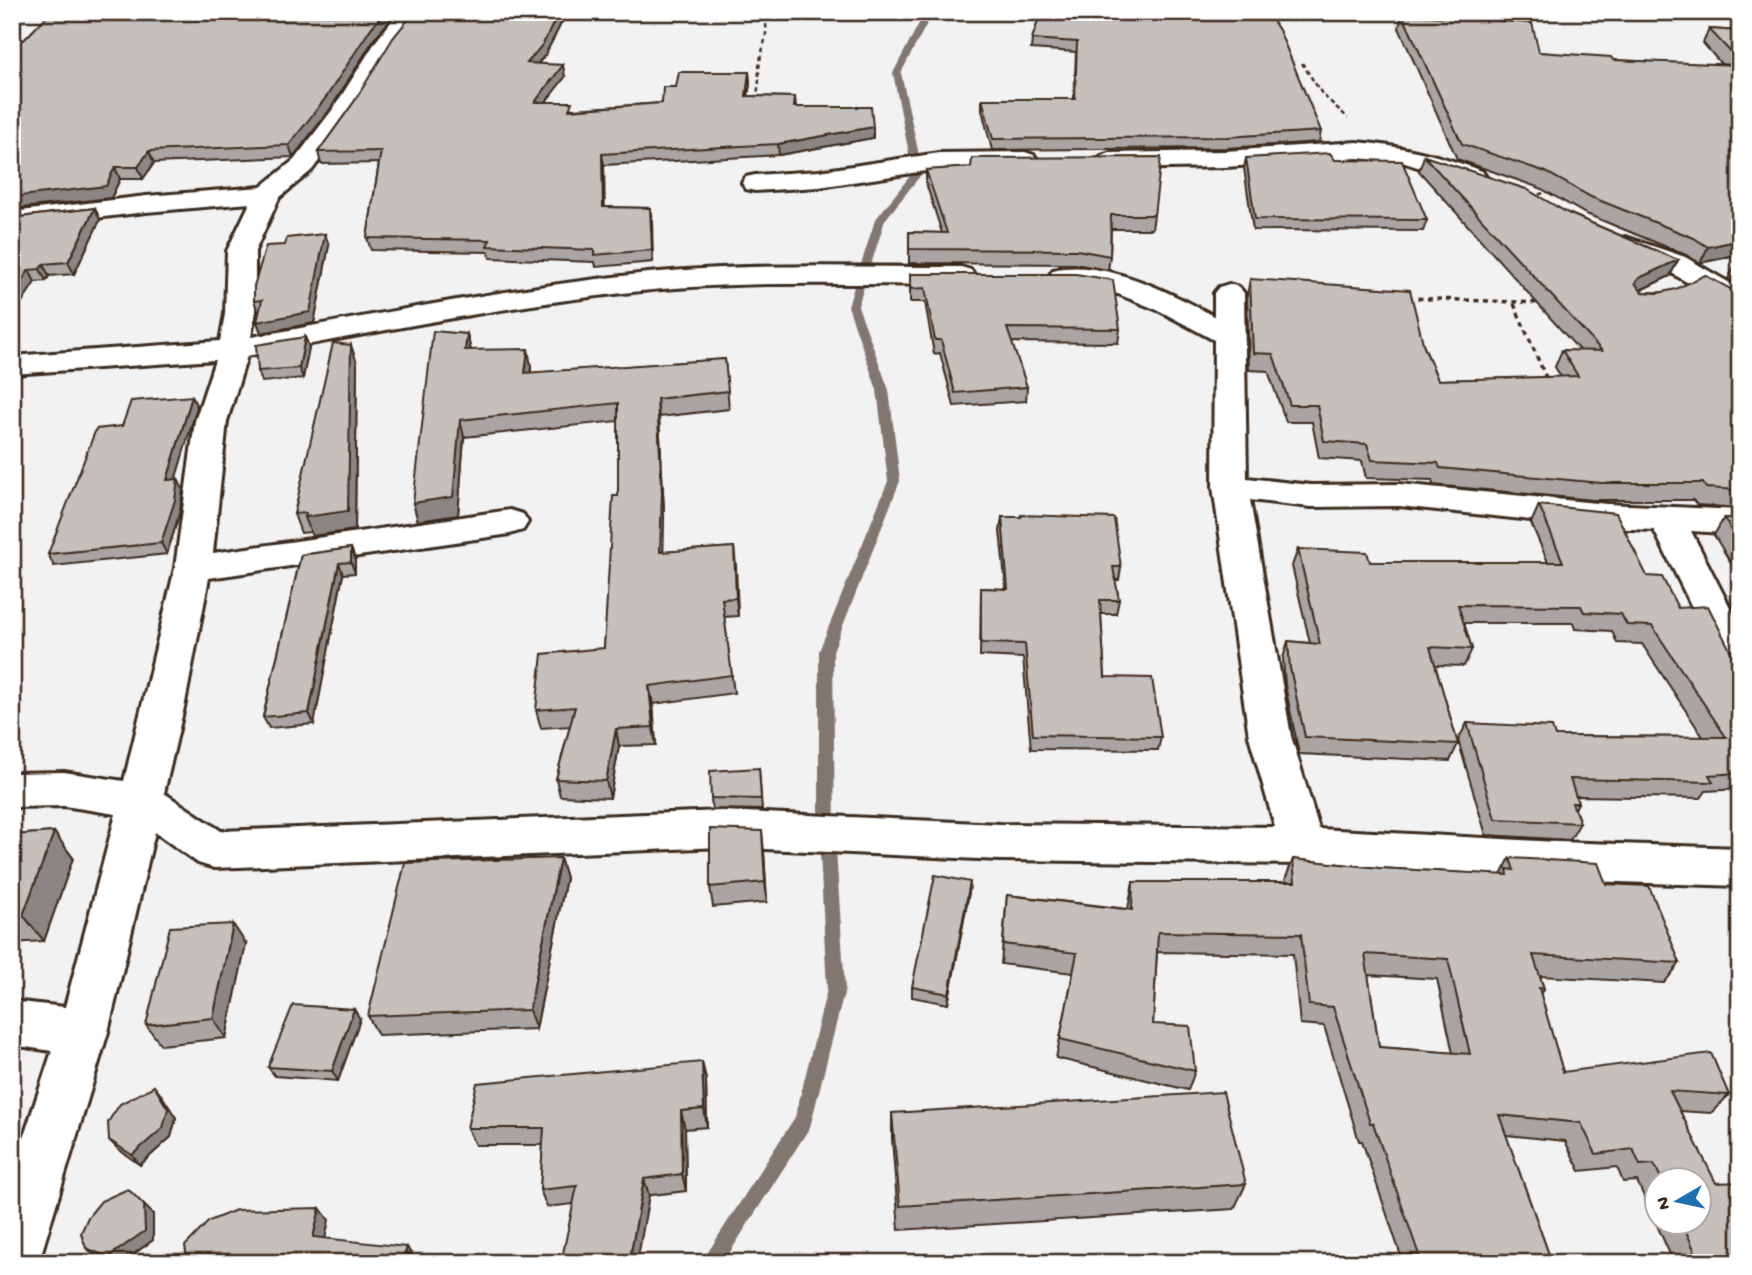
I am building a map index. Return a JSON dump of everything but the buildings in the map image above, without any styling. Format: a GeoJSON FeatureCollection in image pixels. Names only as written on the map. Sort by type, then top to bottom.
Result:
{"type":"FeatureCollection","features":[{"type":"Feature","properties":{"kind":"street"},"geometry":{"type":"LineString","coordinates":[[12,1258],[83,1032],[143,801],[193,568],[211,421],[234,349],[240,314],[241,251],[268,194],[303,164],[343,112],[384,46],[411,12]]}},
{"type":"Feature","properties":{"kind":"street"},"geometry":{"type":"LineString","coordinates":[[755,183],[819,178],[939,161],[1225,159],[1368,151],[1403,154],[1434,162],[1530,196]]}},
{"type":"Feature","properties":{"kind":"street"},"geometry":{"type":"LineString","coordinates":[[12,220],[146,204],[268,194]]}},
{"type":"Feature","properties":{"kind":"street"},"geometry":{"type":"LineString","coordinates":[[1607,236],[1675,262],[1685,283],[1740,302]]}},
{"type":"Feature","properties":{"kind":"street"},"geometry":{"type":"LineString","coordinates":[[1685,283],[1732,266]]}},
{"type":"Feature","properties":{"kind":"street"},"geometry":{"type":"LineString","coordinates":[[12,365],[234,349],[484,304],[624,284],[752,275],[993,276]]}},
{"type":"Feature","properties":{"kind":"street"},"geometry":{"type":"LineString","coordinates":[[1034,276],[1075,276],[1116,282],[1183,311],[1230,337]]}},
{"type":"Feature","properties":{"kind":"street"},"geometry":{"type":"LineString","coordinates":[[1229,293],[1230,487],[1270,736],[1301,846]]}},
{"type":"Feature","properties":{"kind":"street"},"geometry":{"type":"LineString","coordinates":[[1230,487],[1311,496],[1399,495],[1667,520],[1740,522]]}},
{"type":"Feature","properties":{"kind":"street"},"geometry":{"type":"LineString","coordinates":[[1667,520],[1740,666]]}},
{"type":"Feature","properties":{"kind":"street"},"geometry":{"type":"LineString","coordinates":[[193,568],[510,522]]}},
{"type":"Feature","properties":{"kind":"street"},"geometry":{"type":"LineString","coordinates":[[12,790],[64,789],[143,801],[214,850],[722,829],[1000,842],[1301,846],[1557,861],[1740,867]]}},
{"type":"Feature","properties":{"kind":"street"},"geometry":{"type":"LineString","coordinates":[[12,1023],[83,1032]]}},
{"type":"Feature","properties":{"kind":"path"},"geometry":{"type":"LineString","coordinates":[[753,100],[760,89],[759,64],[767,32],[761,12]]}},
{"type":"Feature","properties":{"kind":"path"},"geometry":{"type":"LineString","coordinates":[[1530,196],[1556,190]]}},
{"type":"Feature","properties":{"kind":"path"},"geometry":{"type":"LineString","coordinates":[[1399,298],[1514,304],[1554,302]]}},
{"type":"Feature","properties":{"kind":"path"},"geometry":{"type":"LineString","coordinates":[[1514,304],[1552,391]]}},
{"type":"Feature","properties":{"kind":"waterway"},"geometry":{"type":"LineString","coordinates":[[711,1263],[803,1121],[836,989],[827,834],[826,651],[894,481],[883,390],[853,306],[880,220],[915,176],[916,164],[897,73],[929,12]]}}]}
